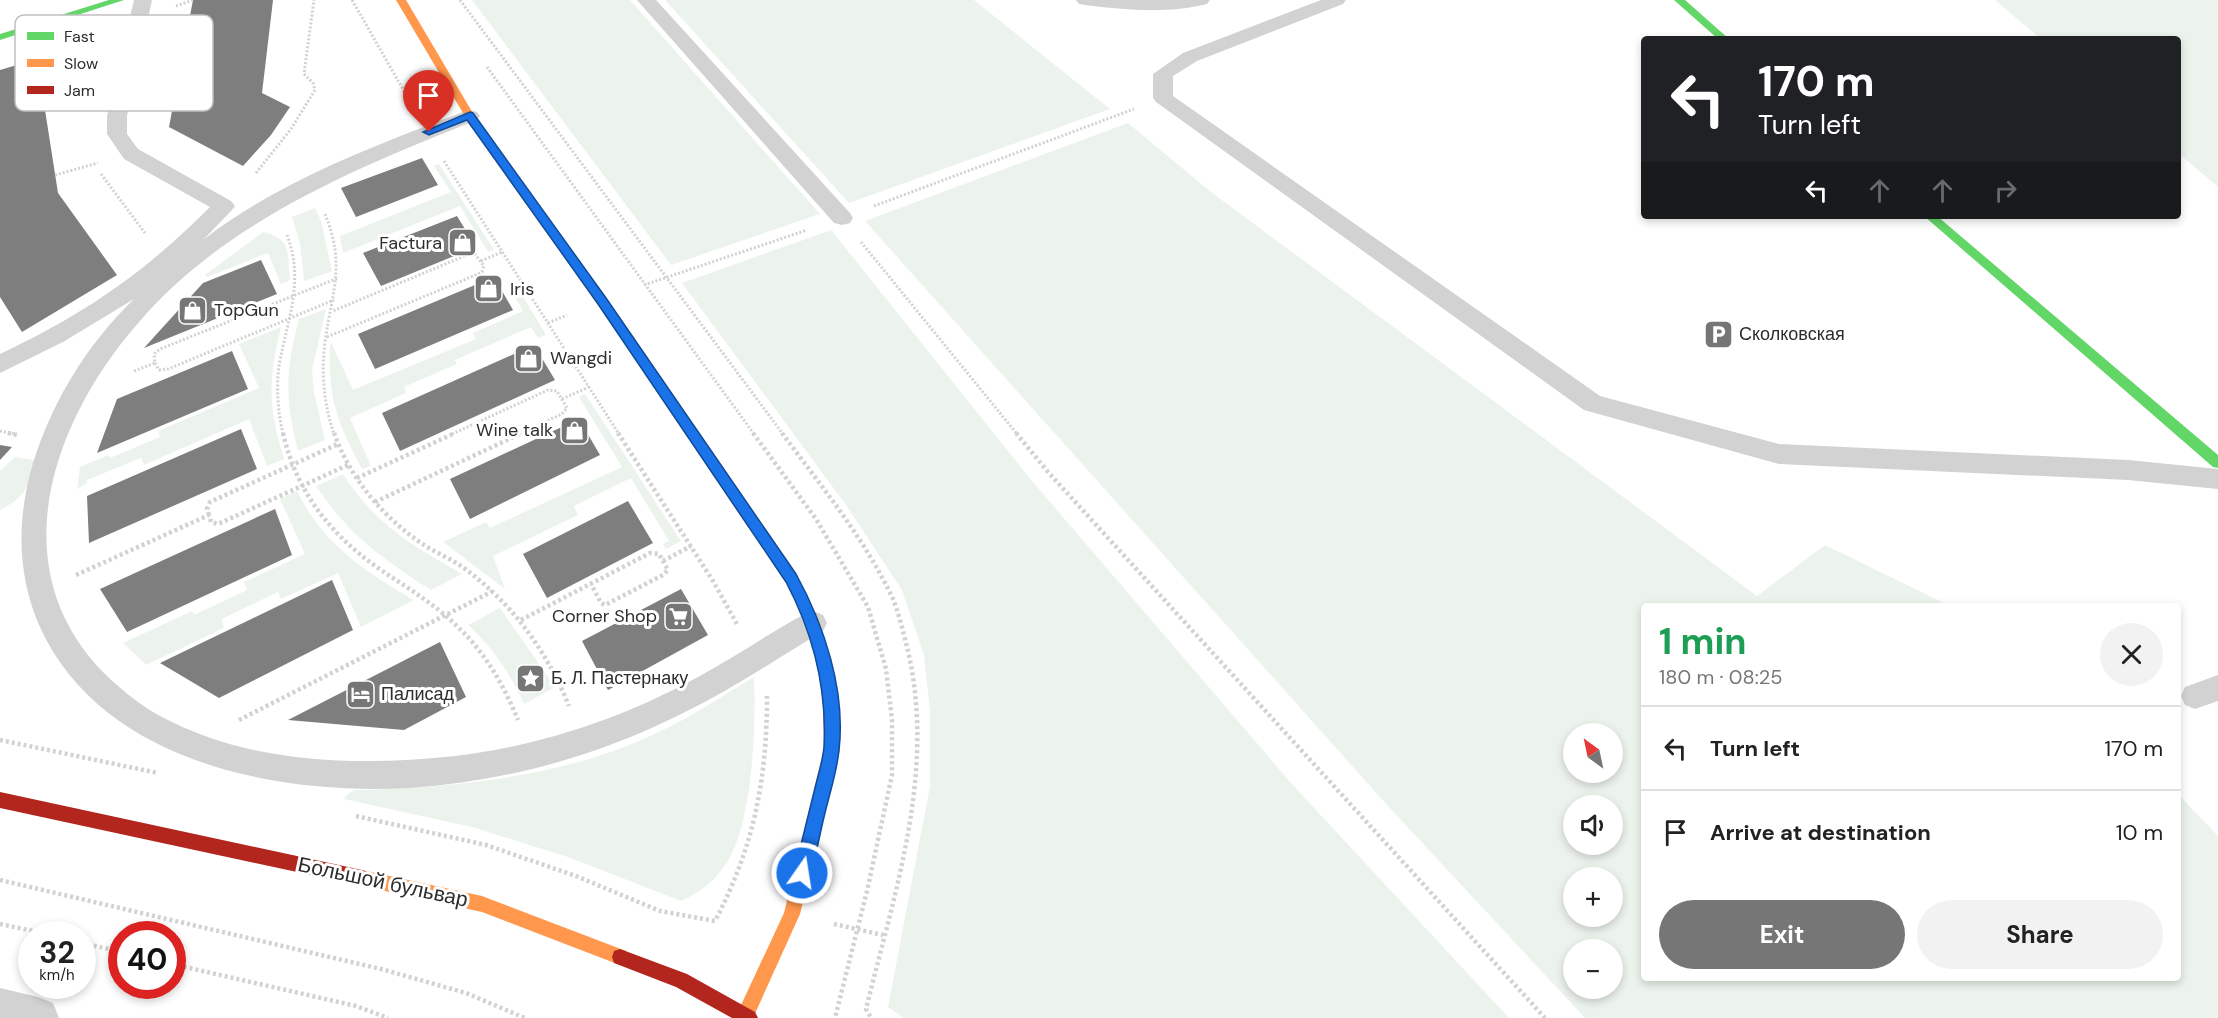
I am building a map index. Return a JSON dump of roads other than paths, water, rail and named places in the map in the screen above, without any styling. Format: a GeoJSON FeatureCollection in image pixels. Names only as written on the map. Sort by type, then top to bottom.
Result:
{"type":"FeatureCollection","features":[{"type":"Feature","properties":{"kind":"street"},"geometry":{"type":"LineString","coordinates":[[71,15],[119,0]]}},
{"type":"Feature","properties":{"kind":"street"},"geometry":{"type":"LineString","coordinates":[[401,0],[470,116],[602,301],[791,578],[813,623],[826,671],[831,707],[832,749],[792,914],[746,1017]]}},
{"type":"Feature","properties":{"kind":"street"},"geometry":{"type":"LineString","coordinates":[[1679,0],[1721,36]]}},
{"type":"Feature","properties":{"kind":"street"},"geometry":{"type":"LineString","coordinates":[[0,37],[15,32]]}},
{"type":"Feature","properties":{"kind":"street"},"geometry":{"type":"LineString","coordinates":[[1933,219],[2218,463]]}},
{"type":"Feature","properties":{"kind":"street","name":"Большой бульвар"},"geometry":{"type":"LineString","coordinates":[[0,800],[482,904],[681,980],[746,1017]]}},
{"type":"Feature","properties":{"kind":"street"},"geometry":{"type":"LineString","coordinates":[[0,1009],[38,1018]]}},
{"type":"Feature","properties":{"kind":"lane"},"geometry":{"type":"LineString","coordinates":[[140,15],[143,0]]}},
{"type":"Feature","properties":{"kind":"lane"},"geometry":{"type":"LineString","coordinates":[[646,0],[842,219]]}},
{"type":"Feature","properties":{"kind":"lane"},"geometry":{"type":"LineString","coordinates":[[1085,0],[1128,5],[1201,0]]}},
{"type":"Feature","properties":{"kind":"lane"},"geometry":{"type":"LineString","coordinates":[[1337,0],[1190,57],[1163,74],[1162,98],[1592,403],[1779,454],[2128,470],[2218,479]]}},
{"type":"Feature","properties":{"kind":"lane"},"geometry":{"type":"LineString","coordinates":[[0,364],[33,349],[97,312],[142,281],[224,206],[131,154],[119,140],[116,124],[119,111]]}},
{"type":"Feature","properties":{"kind":"lane"},"geometry":{"type":"LineString","coordinates":[[470,116],[306,185],[266,207],[216,241],[166,281],[132,315],[98,357],[72,396],[51,441],[37,498],[33,548],[40,591],[51,623],[78,666],[119,705],[151,726],[191,745],[254,763],[362,776],[436,772],[504,762],[579,742],[675,703],[813,623]]}},
{"type":"Feature","properties":{"kind":"place","name":"Factura"},"geometry":{"type":"Point","coordinates":[463,243]}},
{"type":"Feature","properties":{"kind":"place","name":"Iris"},"geometry":{"type":"Point","coordinates":[489,289]}},
{"type":"Feature","properties":{"kind":"place","name":"TopGun"},"geometry":{"type":"Point","coordinates":[193,310]}},
{"type":"Feature","properties":{"kind":"place","name":"Сколковская"},"geometry":{"type":"Point","coordinates":[1718,334]}},
{"type":"Feature","properties":{"kind":"place","name":"Wangdi"},"geometry":{"type":"Point","coordinates":[529,358]}},
{"type":"Feature","properties":{"kind":"place","name":"Wine talk"},"geometry":{"type":"Point","coordinates":[574,430]}},
{"type":"Feature","properties":{"kind":"place","name":"Corner Shop"},"geometry":{"type":"Point","coordinates":[678,616]}},
{"type":"Feature","properties":{"kind":"place","name":"Б. Л. Пастернаку"},"geometry":{"type":"Point","coordinates":[530,678]}},
{"type":"Feature","properties":{"kind":"place","name":"Палисад"},"geometry":{"type":"Point","coordinates":[360,694]}}]}
